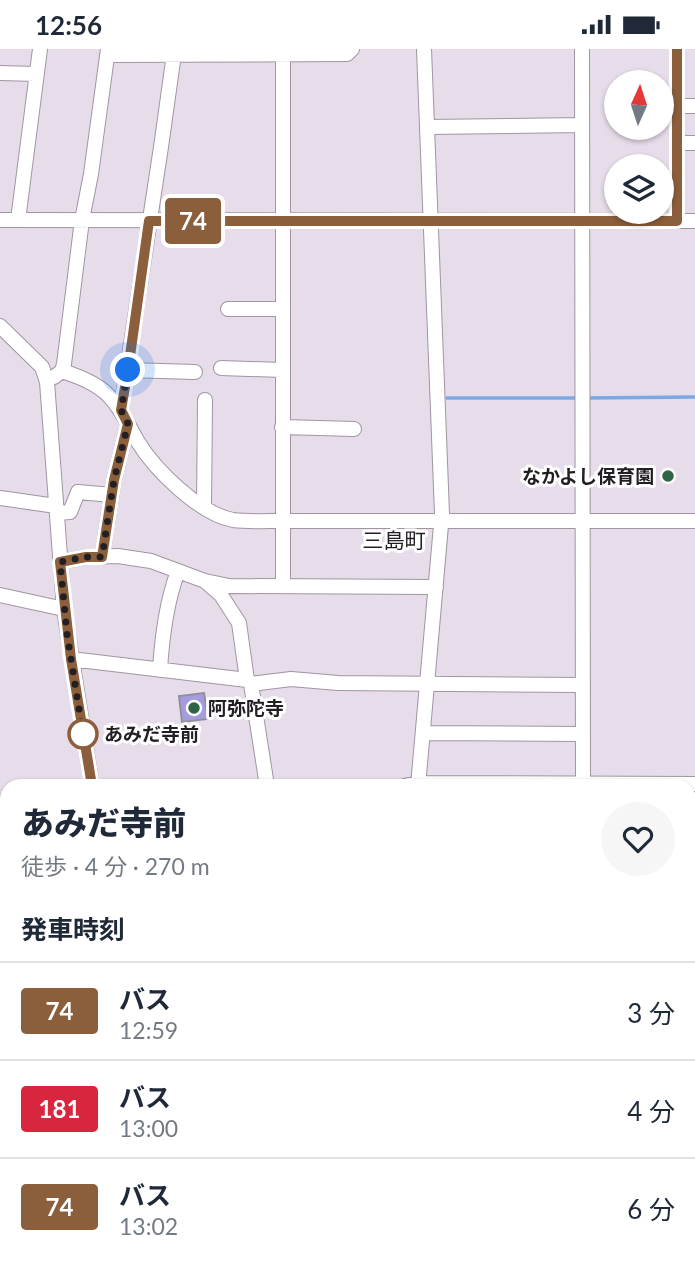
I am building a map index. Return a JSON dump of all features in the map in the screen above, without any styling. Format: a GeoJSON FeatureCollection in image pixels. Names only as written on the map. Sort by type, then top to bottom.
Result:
{"type":"FeatureCollection","features":[{"type":"Feature","properties":{"kind":"street"},"geometry":{"type":"LineString","coordinates":[[18,220],[40,49]]}},
{"type":"Feature","properties":{"kind":"street"},"geometry":{"type":"LineString","coordinates":[[47,382],[62,371],[64,364],[82,220],[108,52],[174,54],[283,51],[347,54],[352,49]]}},
{"type":"Feature","properties":{"kind":"street"},"geometry":{"type":"LineString","coordinates":[[414,779],[423,733],[442,521],[424,49]]}},
{"type":"Feature","properties":{"kind":"street"},"geometry":{"type":"LineString","coordinates":[[582,49],[583,779]]}},
{"type":"Feature","properties":{"kind":"street"},"geometry":{"type":"LineString","coordinates":[[677,49],[677,221]]}},
{"type":"Feature","properties":{"kind":"street"},"geometry":{"type":"LineString","coordinates":[[282,585],[283,51]]}},
{"type":"Feature","properties":{"kind":"street"},"geometry":{"type":"LineString","coordinates":[[121,410],[174,54]]}},
{"type":"Feature","properties":{"kind":"street"},"geometry":{"type":"LineString","coordinates":[[0,73],[36,74]]}},
{"type":"Feature","properties":{"kind":"street"},"geometry":{"type":"LineString","coordinates":[[677,106],[695,106]]}},
{"type":"Feature","properties":{"kind":"street"},"geometry":{"type":"LineString","coordinates":[[427,127],[582,125]]}},
{"type":"Feature","properties":{"kind":"street"},"geometry":{"type":"LineString","coordinates":[[677,143],[695,143]]}},
{"type":"Feature","properties":{"kind":"street"},"geometry":{"type":"LineString","coordinates":[[0,220],[695,221]]}},
{"type":"Feature","properties":{"kind":"street"},"geometry":{"type":"LineString","coordinates":[[228,309],[282,309]]}},
{"type":"Feature","properties":{"kind":"street"},"geometry":{"type":"LineString","coordinates":[[1,329],[42,367],[47,382],[64,610],[91,779]]}},
{"type":"Feature","properties":{"kind":"street"},"geometry":{"type":"LineString","coordinates":[[221,368],[282,370]]}},
{"type":"Feature","properties":{"kind":"street"},"geometry":{"type":"LineString","coordinates":[[128,370],[195,372]]}},
{"type":"Feature","properties":{"kind":"street"},"geometry":{"type":"LineString","coordinates":[[62,371],[80,376],[108,394],[121,410],[139,445],[166,477],[190,499],[233,520],[695,521]]}},
{"type":"Feature","properties":{"kind":"street"},"geometry":{"type":"LineString","coordinates":[[204,507],[205,400]]}},
{"type":"Feature","properties":{"kind":"street"},"geometry":{"type":"LineString","coordinates":[[102,557],[128,424]]}},
{"type":"Feature","properties":{"kind":"street"},"geometry":{"type":"LineString","coordinates":[[282,426],[354,429]]}},
{"type":"Feature","properties":{"kind":"street"},"geometry":{"type":"LineString","coordinates":[[0,498],[70,512],[78,492],[112,495]]}},
{"type":"Feature","properties":{"kind":"street"},"geometry":{"type":"LineString","coordinates":[[60,562],[86,557],[151,561],[205,581],[229,586],[436,587]]}},
{"type":"Feature","properties":{"kind":"street"},"geometry":{"type":"LineString","coordinates":[[160,670],[167,608],[178,571]]}},
{"type":"Feature","properties":{"kind":"street"},"geometry":{"type":"LineString","coordinates":[[205,581],[221,595],[239,623],[266,779]]}},
{"type":"Feature","properties":{"kind":"street"},"geometry":{"type":"LineString","coordinates":[[0,595],[64,610]]}},
{"type":"Feature","properties":{"kind":"street"},"geometry":{"type":"LineString","coordinates":[[71,659],[249,682],[291,679],[338,683],[583,685]]}},
{"type":"Feature","properties":{"kind":"street"},"geometry":{"type":"LineString","coordinates":[[423,733],[583,734]]}},
{"type":"Feature","properties":{"kind":"building","name":"阿弥陀寺"},"geometry":{"type":"Polygon","coordinates":[[[204,693],[208,719],[182,722],[179,696],[204,693]]]}},
{"type":"Feature","properties":{"kind":"waterway"},"geometry":{"type":"LineString","coordinates":[[586,398],[695,397]]}},
{"type":"Feature","properties":{"kind":"waterway"},"geometry":{"type":"LineString","coordinates":[[447,398],[578,398]]}},
{"type":"Feature","properties":{"kind":"bus line","name":"74"},"geometry":{"type":"LineString","coordinates":[[91,779],[64,610],[60,562],[102,557],[114,480],[128,424],[121,410],[149,221],[677,221],[677,49]]}},
{"type":"Feature","properties":{"kind":"place","name":"なかよし保育園"},"geometry":{"type":"Point","coordinates":[668,476]}},
{"type":"Feature","properties":{"kind":"place","name":"阿弥陀寺"},"geometry":{"type":"Point","coordinates":[194,708]}},
{"type":"Feature","properties":{"kind":"place","name":"あみだ寺前"},"geometry":{"type":"Point","coordinates":[83,734]}},
{"type":"Feature","properties":{"kind":"district","name":"三島町"},"geometry":{"type":"Point","coordinates":[394,541]}},
{"type":"Feature","properties":{"kind":"route"},"geometry":{"type":"LineString","coordinates":[[83,734],[67,634],[60,562],[102,557],[114,480],[128,424],[121,410],[128,370]]}}]}
